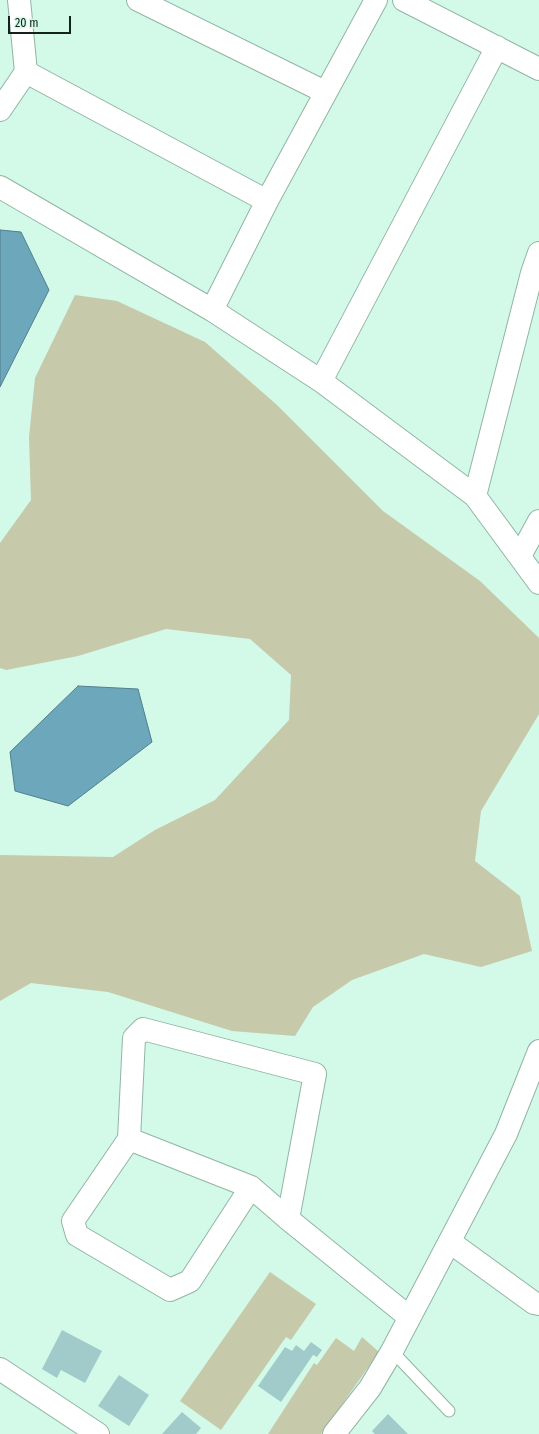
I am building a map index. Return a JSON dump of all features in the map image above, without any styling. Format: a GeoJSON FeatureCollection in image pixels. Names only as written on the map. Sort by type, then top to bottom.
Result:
{"type":"FeatureCollection","features":[{"type":"Feature","properties":{"kind":"street"},"geometry":{"type":"LineString","coordinates":[[0,110],[26,72],[18,0]]}},
{"type":"Feature","properties":{"kind":"street"},"geometry":{"type":"LineString","coordinates":[[138,0],[325,92]]}},
{"type":"Feature","properties":{"kind":"street"},"geometry":{"type":"LineString","coordinates":[[212,310],[325,92],[376,0]]}},
{"type":"Feature","properties":{"kind":"street"},"geometry":{"type":"LineString","coordinates":[[404,0],[539,69]]}},
{"type":"Feature","properties":{"kind":"street"},"geometry":{"type":"LineString","coordinates":[[321,381],[497,47]]}},
{"type":"Feature","properties":{"kind":"street"},"geometry":{"type":"LineString","coordinates":[[26,72],[267,202]]}},
{"type":"Feature","properties":{"kind":"street"},"geometry":{"type":"LineString","coordinates":[[0,187],[212,310],[321,381],[475,496],[539,583]]}},
{"type":"Feature","properties":{"kind":"street"},"geometry":{"type":"LineString","coordinates":[[475,496],[532,273],[539,253]]}},
{"type":"Feature","properties":{"kind":"street"},"geometry":{"type":"LineString","coordinates":[[520,556],[539,521]]}},
{"type":"Feature","properties":{"kind":"street"},"geometry":{"type":"LineString","coordinates":[[251,1187],[190,1281],[170,1290],[77,1235],[73,1221],[129,1139],[134,1038],[143,1029],[315,1074],[288,1219]]}},
{"type":"Feature","properties":{"kind":"street"},"geometry":{"type":"LineString","coordinates":[[334,1434],[370,1388],[392,1351],[506,1134],[539,1052]]}},
{"type":"Feature","properties":{"kind":"street"},"geometry":{"type":"LineString","coordinates":[[129,1139],[251,1187],[288,1219],[410,1317]]}},
{"type":"Feature","properties":{"kind":"street"},"geometry":{"type":"LineString","coordinates":[[450,1242],[534,1303],[539,1304]]}},
{"type":"Feature","properties":{"kind":"street"},"geometry":{"type":"LineString","coordinates":[[0,1369],[98,1434]]}},
{"type":"Feature","properties":{"kind":"lane"},"geometry":{"type":"LineString","coordinates":[[392,1351],[449,1411]]}},
{"type":"Feature","properties":{"kind":"green space"},"geometry":{"type":"Polygon","coordinates":[[[75,295],[117,301],[205,342],[277,405],[383,511],[480,581],[539,638],[539,714],[481,811],[475,861],[520,896],[532,951],[481,967],[424,954],[352,980],[313,1007],[295,1036],[232,1031],[108,992],[31,983],[0,1001],[0,855],[113,857],[155,830],[215,800],[289,720],[291,675],[250,639],[166,629],[78,656],[6,670],[0,668],[0,543],[31,500],[29,437],[35,378],[75,295]]]}},
{"type":"Feature","properties":{"kind":"green space"},"geometry":{"type":"Polygon","coordinates":[[[270,1272],[316,1304],[291,1340],[286,1337],[221,1430],[180,1401],[270,1272]]]}},
{"type":"Feature","properties":{"kind":"green space"},"geometry":{"type":"Polygon","coordinates":[[[362,1337],[379,1352],[321,1434],[268,1434],[314,1363],[317,1365],[336,1338],[354,1351],[362,1337]]]}},
{"type":"Feature","properties":{"kind":"water"},"geometry":{"type":"Polygon","coordinates":[[[0,230],[21,232],[49,290],[0,387],[0,230]]]}},
{"type":"Feature","properties":{"kind":"water"},"geometry":{"type":"Polygon","coordinates":[[[78,686],[138,689],[152,742],[68,806],[15,791],[10,752],[78,686]]]}},
{"type":"Feature","properties":{"kind":"building"},"geometry":{"type":"Polygon","coordinates":[[[62,1330],[102,1351],[85,1383],[61,1370],[57,1378],[42,1369],[62,1330]]]}},
{"type":"Feature","properties":{"kind":"building"},"geometry":{"type":"Polygon","coordinates":[[[311,1342],[322,1350],[317,1357],[313,1355],[281,1402],[258,1386],[285,1347],[292,1351],[296,1345],[304,1351],[311,1342]]]}},
{"type":"Feature","properties":{"kind":"building"},"geometry":{"type":"Polygon","coordinates":[[[119,1375],[149,1395],[129,1426],[98,1406],[119,1375]]]}},
{"type":"Feature","properties":{"kind":"building"},"geometry":{"type":"Polygon","coordinates":[[[182,1412],[201,1428],[196,1434],[162,1434],[182,1412]]]}},
{"type":"Feature","properties":{"kind":"building"},"geometry":{"type":"Polygon","coordinates":[[[388,1414],[408,1434],[375,1434],[372,1431],[388,1414]]]}}]}
